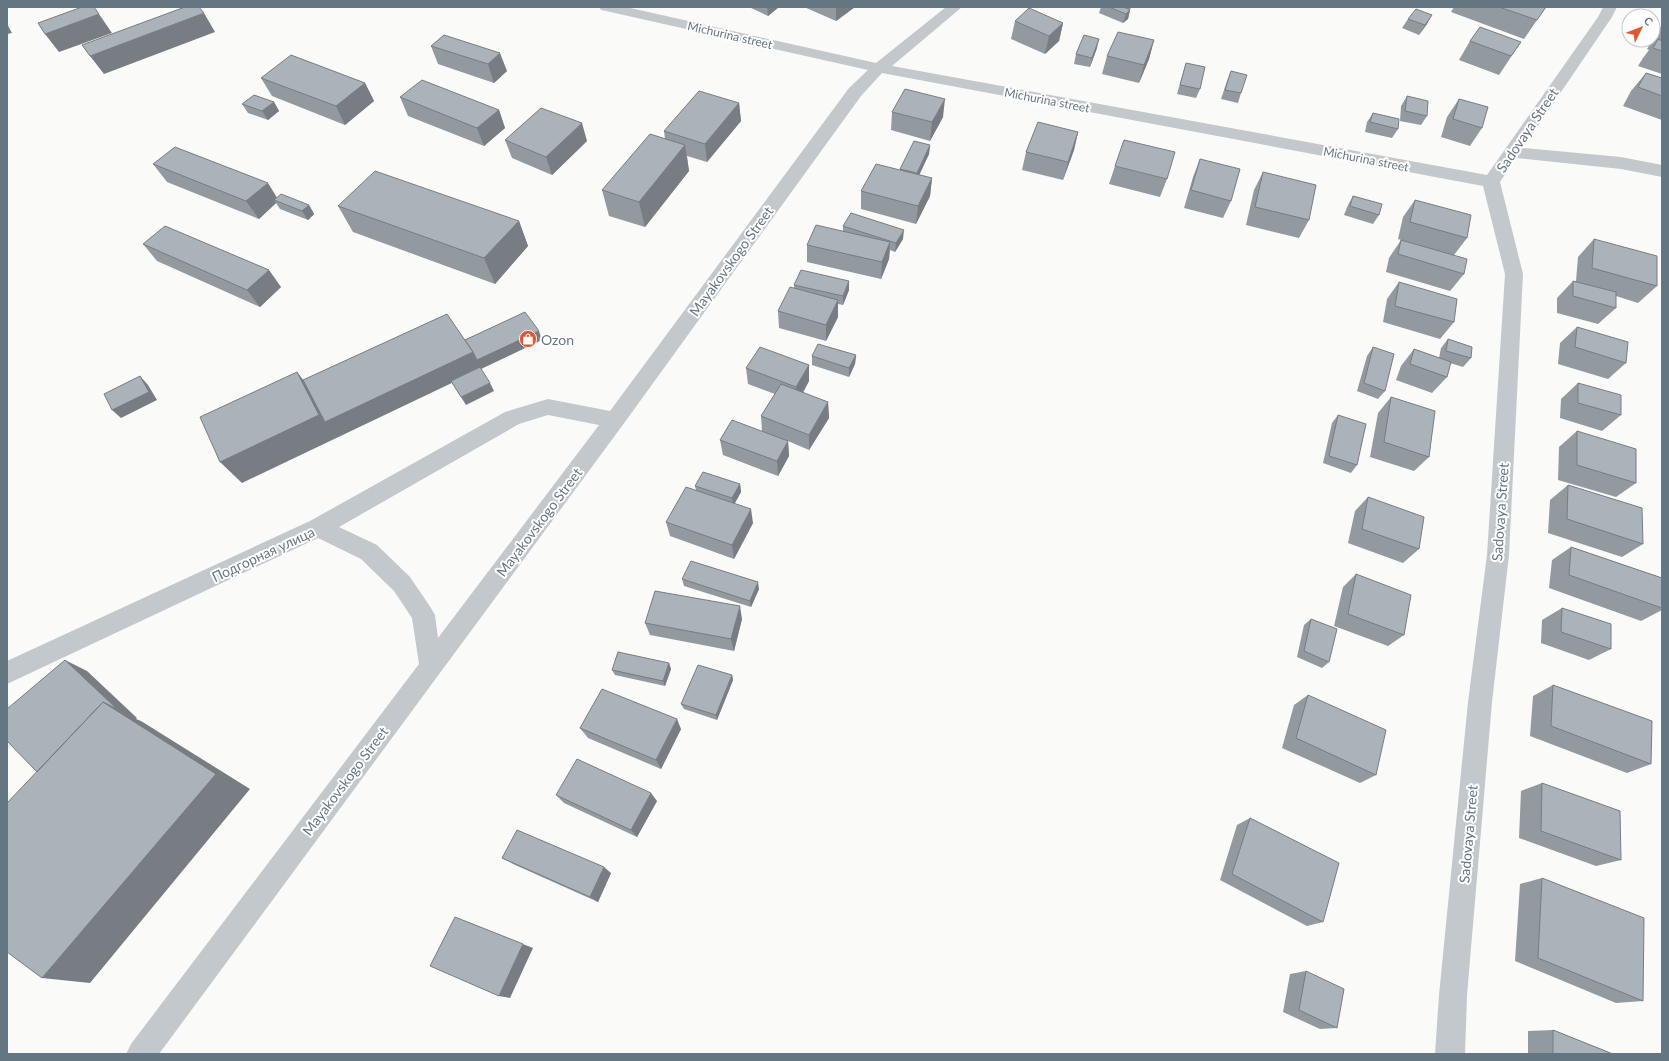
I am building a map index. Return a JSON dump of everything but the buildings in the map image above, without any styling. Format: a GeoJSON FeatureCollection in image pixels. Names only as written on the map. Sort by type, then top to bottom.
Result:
{"type":"FeatureCollection","features":[{"type":"Feature","properties":{"kind":"street","name":"Michurina street"},"geometry":{"type":"LineString","coordinates":[[606,7],[879,68],[1491,182]]}},
{"type":"Feature","properties":{"kind":"street","name":"Mayakovskogo Street"},"geometry":{"type":"LineString","coordinates":[[141,1054],[615,420],[855,92],[879,68],[955,7]]}},
{"type":"Feature","properties":{"kind":"street","name":"Sadovaya Street"},"geometry":{"type":"LineString","coordinates":[[1450,1054],[1453,995],[1480,702],[1498,555],[1514,274],[1491,182],[1605,18],[1610,7]]}},
{"type":"Feature","properties":{"kind":"street"},"geometry":{"type":"LineString","coordinates":[[1512,152],[1621,163],[1662,171]]}},
{"type":"Feature","properties":{"kind":"street","name":"Подгорная улица"},"geometry":{"type":"LineString","coordinates":[[7,673],[318,528],[512,418],[548,407],[615,420]]}},
{"type":"Feature","properties":{"kind":"street"},"geometry":{"type":"LineString","coordinates":[[318,528],[369,552],[402,584],[423,615],[431,667]]}},
{"type":"Feature","properties":{"kind":"place","name":"Ozon"},"geometry":{"type":"Point","coordinates":[528,339]}}]}
